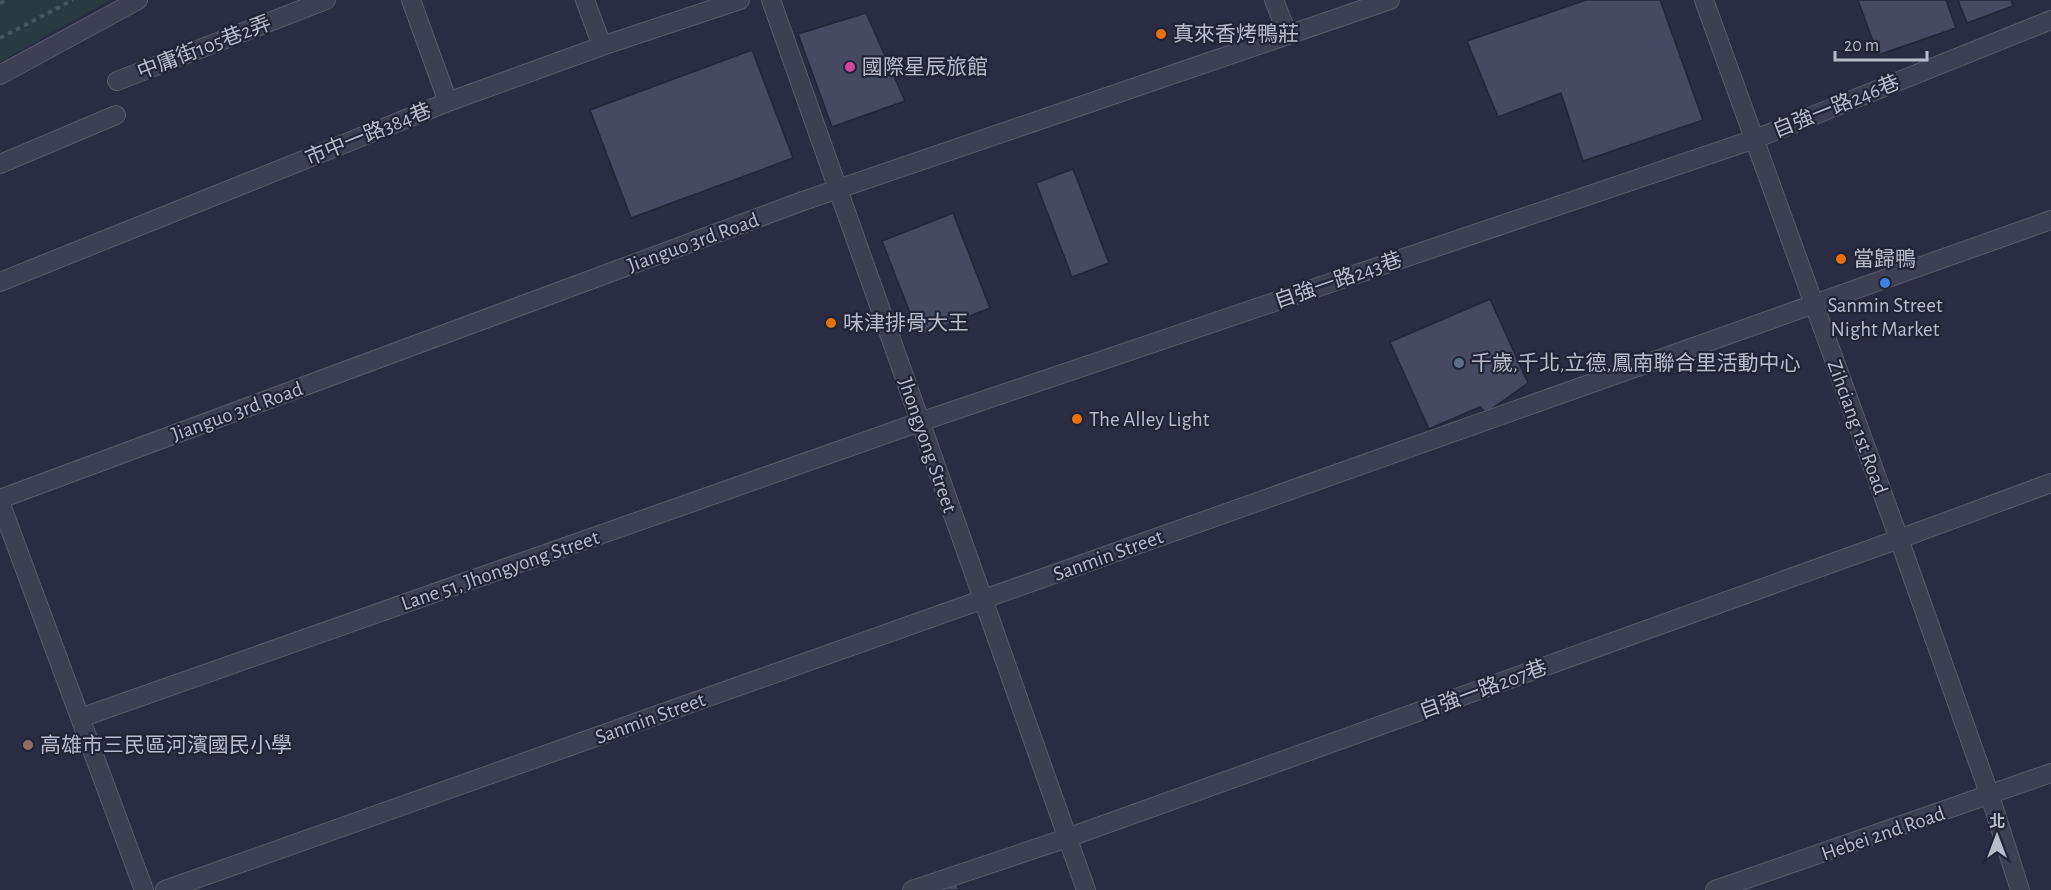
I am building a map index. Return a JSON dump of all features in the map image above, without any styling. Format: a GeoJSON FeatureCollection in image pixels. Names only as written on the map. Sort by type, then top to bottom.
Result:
{"type":"FeatureCollection","features":[{"type":"Feature","properties":{"kind":"street"},"geometry":{"type":"LineString","coordinates":[[0,75],[138,0]]}},
{"type":"Feature","properties":{"kind":"street","name":"中庸街105巷2弄"},"geometry":{"type":"LineString","coordinates":[[117,81],[326,0]]}},
{"type":"Feature","properties":{"kind":"street"},"geometry":{"type":"LineString","coordinates":[[411,0],[448,102]]}},
{"type":"Feature","properties":{"kind":"street"},"geometry":{"type":"LineString","coordinates":[[585,0],[602,46]]}},
{"type":"Feature","properties":{"kind":"street","name":"市中一路384巷"},"geometry":{"type":"LineString","coordinates":[[0,282],[448,102],[602,46],[740,0]]}},
{"type":"Feature","properties":{"kind":"street","name":"Jhongyong Street"},"geometry":{"type":"LineString","coordinates":[[771,0],[1086,890]]}},
{"type":"Feature","properties":{"kind":"street"},"geometry":{"type":"LineString","coordinates":[[1275,0],[1288,35]]}},
{"type":"Feature","properties":{"kind":"street","name":"Jianguo 3rd Road"},"geometry":{"type":"LineString","coordinates":[[0,501],[803,201],[1390,0]]}},
{"type":"Feature","properties":{"kind":"street","name":"Zihciang 1st Road"},"geometry":{"type":"LineString","coordinates":[[1704,0],[1899,539],[1990,796],[2020,890]]}},
{"type":"Feature","properties":{"kind":"street","name":"自強一路246巷"},"geometry":{"type":"LineString","coordinates":[[1755,139],[2051,20]]}},
{"type":"Feature","properties":{"kind":"street"},"geometry":{"type":"LineString","coordinates":[[0,164],[116,116]]}},
{"type":"Feature","properties":{"kind":"street","name":"自強一路243巷"},"geometry":{"type":"LineString","coordinates":[[920,422],[1755,139]]}},
{"type":"Feature","properties":{"kind":"street","name":"Sanmin Street"},"geometry":{"type":"LineString","coordinates":[[165,890],[2051,220]]}},
{"type":"Feature","properties":{"kind":"street","name":"Lane 51, Jhongyong Street"},"geometry":{"type":"LineString","coordinates":[[80,718],[920,422]]}},
{"type":"Feature","properties":{"kind":"street","name":"自強一路207巷"},"geometry":{"type":"LineString","coordinates":[[912,890],[1067,838],[2051,483]]}},
{"type":"Feature","properties":{"kind":"street"},"geometry":{"type":"LineString","coordinates":[[0,501],[144,890]]}},
{"type":"Feature","properties":{"kind":"street","name":"Hebei 2nd Road"},"geometry":{"type":"LineString","coordinates":[[1715,890],[2051,773]]}},
{"type":"Feature","properties":{"kind":"path"},"geometry":{"type":"LineString","coordinates":[[0,3],[6,0]]}},
{"type":"Feature","properties":{"kind":"path"},"geometry":{"type":"LineString","coordinates":[[0,38],[74,0]]}},
{"type":"Feature","properties":{"kind":"shaded area"},"geometry":{"type":"Polygon","coordinates":[[[0,0],[110,0],[0,62],[0,0]]]}},
{"type":"Feature","properties":{"kind":"pier"},"geometry":{"type":"Polygon","coordinates":[[[2051,834],[2051,890],[1957,890],[1950,873],[2020,848],[2051,834]]]}},
{"type":"Feature","properties":{"kind":"building"},"geometry":{"type":"Polygon","coordinates":[[[1586,0],[1660,0],[1703,120],[1583,161],[1561,93],[1498,117],[1467,41],[1586,0]]]}},
{"type":"Feature","properties":{"kind":"building"},"geometry":{"type":"Polygon","coordinates":[[[1858,0],[1946,0],[1956,28],[1878,55],[1858,0]]]}},
{"type":"Feature","properties":{"kind":"building"},"geometry":{"type":"Polygon","coordinates":[[[1958,0],[2011,0],[2013,6],[1967,23],[1958,0]]]}},
{"type":"Feature","properties":{"kind":"building","name":"國際星辰旅館"},"geometry":{"type":"Polygon","coordinates":[[[866,13],[905,101],[832,127],[798,34],[866,13]]]}},
{"type":"Feature","properties":{"kind":"building"},"geometry":{"type":"Polygon","coordinates":[[[752,50],[793,158],[631,218],[590,110],[752,50]]]}},
{"type":"Feature","properties":{"kind":"building"},"geometry":{"type":"Polygon","coordinates":[[[1073,169],[1109,263],[1072,277],[1036,183],[1073,169]]]}},
{"type":"Feature","properties":{"kind":"building"},"geometry":{"type":"Polygon","coordinates":[[[953,213],[990,308],[919,336],[882,241],[953,213]]]}},
{"type":"Feature","properties":{"kind":"building","name":"千歲,千北,立德,鳳南聯合里活動中心"},"geometry":{"type":"Polygon","coordinates":[[[1490,299],[1528,383],[1486,413],[1480,407],[1429,429],[1390,342],[1490,299]]]}},
{"type":"Feature","properties":{"kind":"building"},"geometry":{"type":"Polygon","coordinates":[[[956,881],[959,890],[932,890],[956,881]]]}},
{"type":"Feature","properties":{"kind":"place","name":"真來香烤鴨莊"},"geometry":{"type":"Point","coordinates":[1161,34]}},
{"type":"Feature","properties":{"kind":"place","name":"國際星辰旅館"},"geometry":{"type":"Point","coordinates":[850,67]}},
{"type":"Feature","properties":{"kind":"place","name":"當歸鴨"},"geometry":{"type":"Point","coordinates":[1841,259]}},
{"type":"Feature","properties":{"kind":"place","name":"Sanmin Street Night Market"},"geometry":{"type":"Point","coordinates":[1885,283]}},
{"type":"Feature","properties":{"kind":"place","name":"味津排骨大王"},"geometry":{"type":"Point","coordinates":[831,323]}},
{"type":"Feature","properties":{"kind":"place","name":"千歲,千北,立德,鳳南聯合里活動中心"},"geometry":{"type":"Point","coordinates":[1459,363]}},
{"type":"Feature","properties":{"kind":"place","name":"The Alley Light"},"geometry":{"type":"Point","coordinates":[1077,419]}},
{"type":"Feature","properties":{"kind":"place","name":"高雄市三民區河濱國民小學"},"geometry":{"type":"Point","coordinates":[28,745]}}]}
